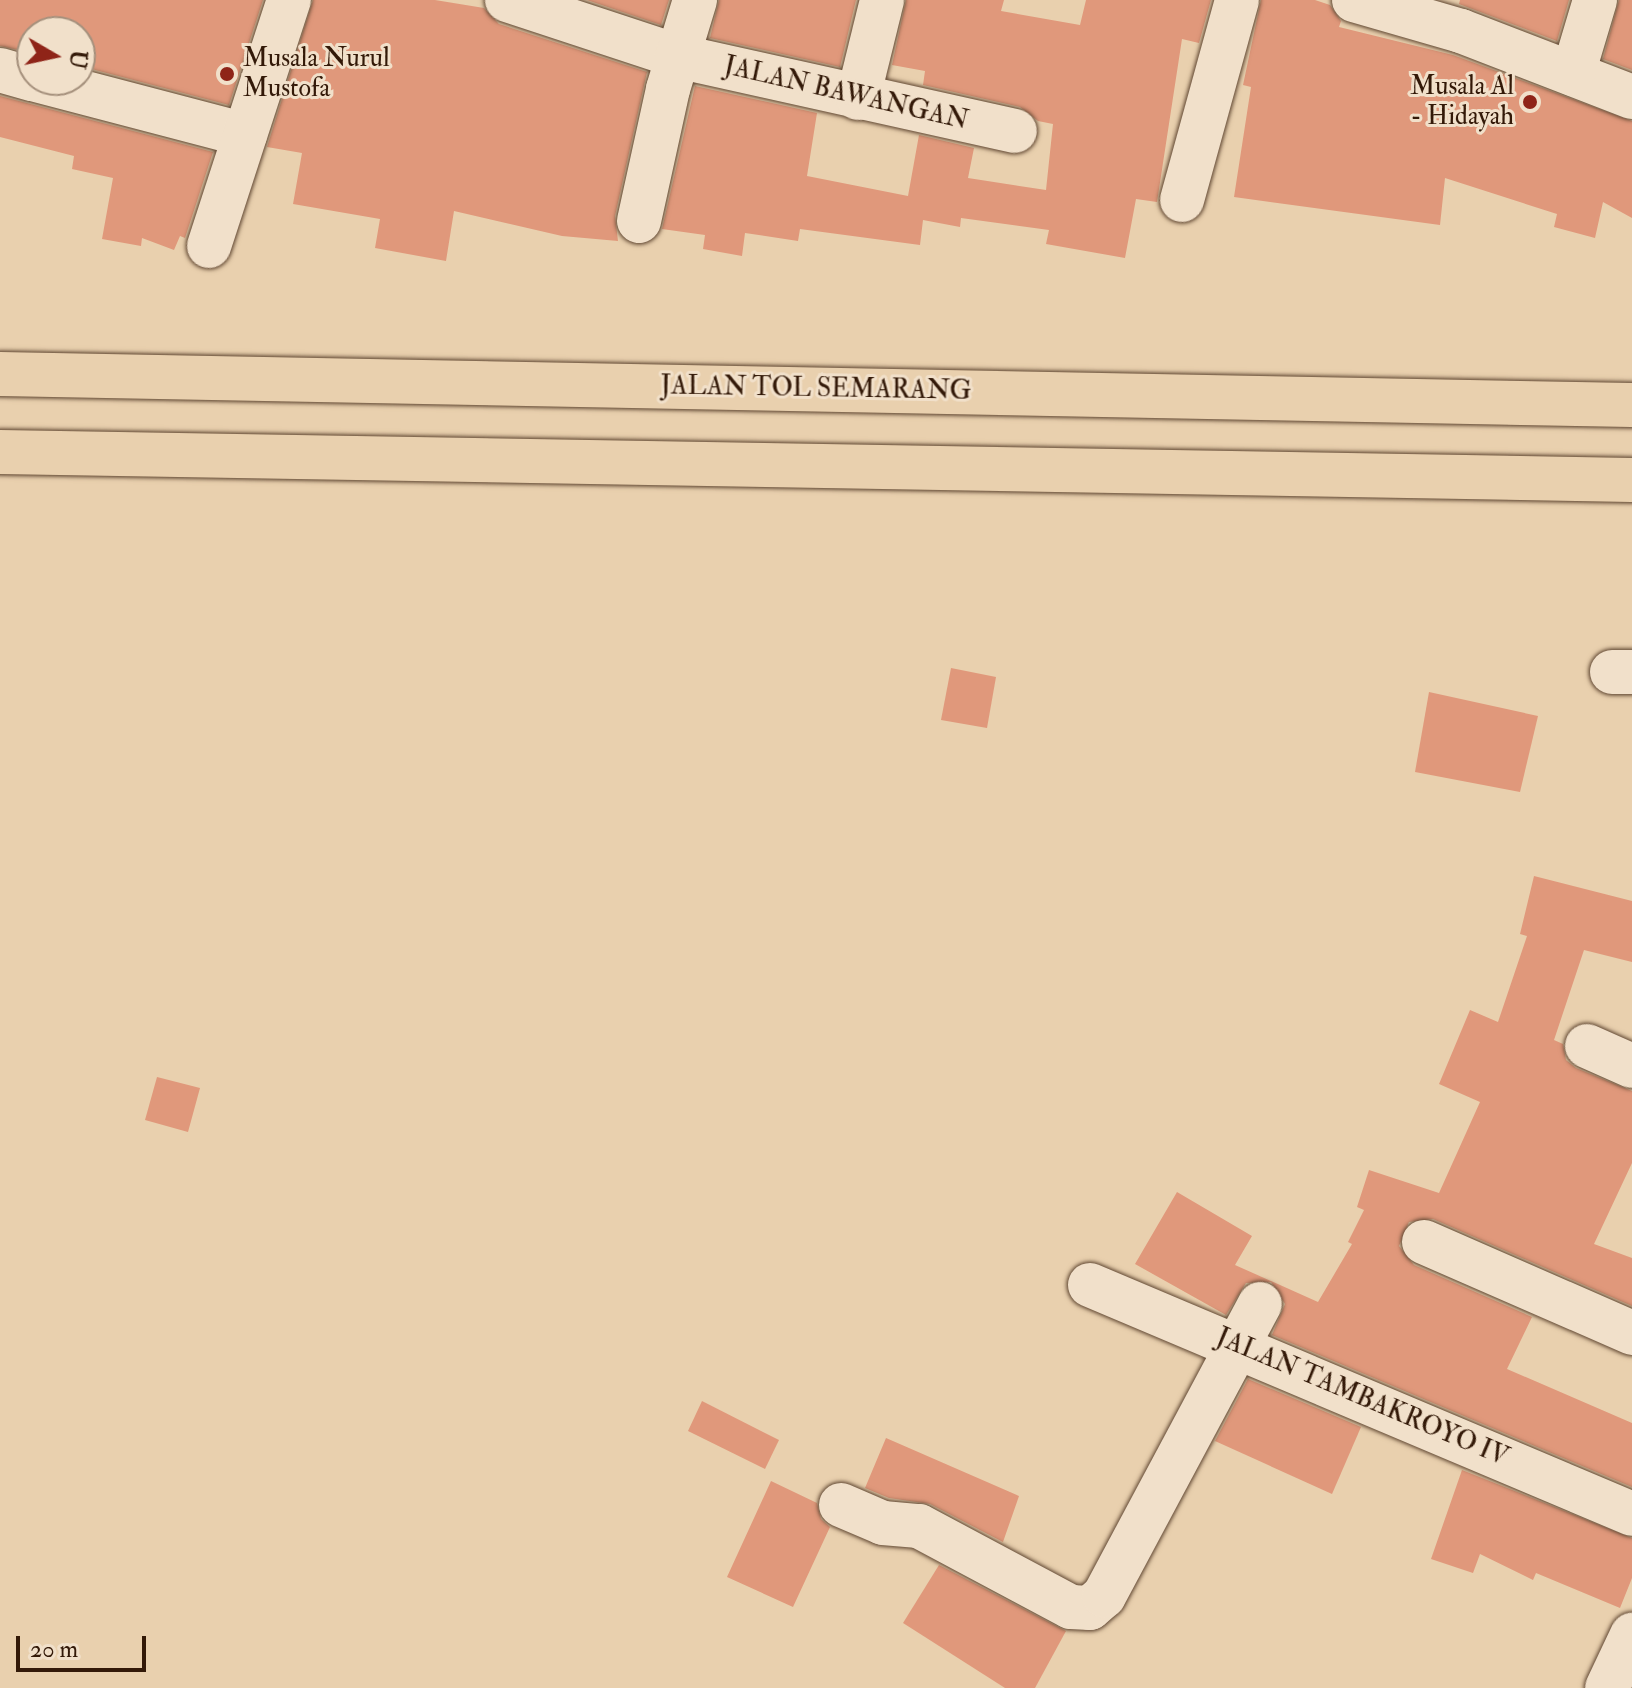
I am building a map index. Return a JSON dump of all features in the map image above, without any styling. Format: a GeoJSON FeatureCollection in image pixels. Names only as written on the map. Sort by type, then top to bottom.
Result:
{"type":"FeatureCollection","features":[{"type":"Feature","properties":{"kind":"highway","name":"JALAN TOL SEMARANG"},"geometry":{"type":"LineString","coordinates":[[0,374],[1632,405]]}},
{"type":"Feature","properties":{"kind":"highway"},"geometry":{"type":"LineString","coordinates":[[0,452],[1632,480]]}},
{"type":"Feature","properties":{"kind":"street"},"geometry":{"type":"LineString","coordinates":[[209,246],[289,0]]}},
{"type":"Feature","properties":{"kind":"street","name":"JALAN BAWANGAN"},"geometry":{"type":"LineString","coordinates":[[507,0],[677,56],[1015,131]]}},
{"type":"Feature","properties":{"kind":"street"},"geometry":{"type":"LineString","coordinates":[[639,221],[677,56],[695,0]]}},
{"type":"Feature","properties":{"kind":"street"},"geometry":{"type":"LineString","coordinates":[[858,98],[882,0]]}},
{"type":"Feature","properties":{"kind":"street"},"geometry":{"type":"LineString","coordinates":[[1182,200],[1237,0]]}},
{"type":"Feature","properties":{"kind":"street"},"geometry":{"type":"LineString","coordinates":[[1354,0],[1461,31],[1632,97]]}},
{"type":"Feature","properties":{"kind":"street"},"geometry":{"type":"LineString","coordinates":[[1573,74],[1595,0]]}},
{"type":"Feature","properties":{"kind":"street"},"geometry":{"type":"LineString","coordinates":[[96,95],[245,135]]}},
{"type":"Feature","properties":{"kind":"street"},"geometry":{"type":"LineString","coordinates":[[1587,1046],[1632,1066]]}},
{"type":"Feature","properties":{"kind":"street"},"geometry":{"type":"LineString","coordinates":[[1424,1242],[1632,1333]]}},
{"type":"Feature","properties":{"kind":"street","name":"JALAN TAMBAKROYO IV"},"geometry":{"type":"LineString","coordinates":[[1090,1285],[1237,1344],[1632,1514]]}},
{"type":"Feature","properties":{"kind":"street"},"geometry":{"type":"LineString","coordinates":[[841,1505],[883,1523],[919,1526],[1071,1607],[1090,1608],[1104,1596],[1260,1304]]}},
{"type":"Feature","properties":{"kind":"street"},"geometry":{"type":"LineString","coordinates":[[1607,1688],[1632,1635]]}},
{"type":"Feature","properties":{"kind":"building"},"geometry":{"type":"Polygon","coordinates":[[[0,0],[263,0],[229,105],[96,70],[96,16],[16,16],[16,50],[0,46],[0,0]]]}},
{"type":"Feature","properties":{"kind":"building"},"geometry":{"type":"Polygon","coordinates":[[[313,0],[435,0],[484,8],[499,24],[647,72],[615,216],[618,241],[562,236],[454,211],[446,261],[375,248],[380,219],[293,204],[302,153],[267,147],[313,0]]]}},
{"type":"Feature","properties":{"kind":"building"},"geometry":{"type":"Polygon","coordinates":[[[587,0],[669,0],[661,25],[587,0]]]}},
{"type":"Feature","properties":{"kind":"building"},"geometry":{"type":"Polygon","coordinates":[[[719,0],[856,0],[840,67],[710,38],[719,0]]]}},
{"type":"Feature","properties":{"kind":"building"},"geometry":{"type":"Polygon","coordinates":[[[906,0],[1004,0],[1001,11],[1080,25],[1086,0],[1211,0],[1199,43],[1182,39],[1157,202],[1136,199],[1125,258],[1046,244],[1049,230],[961,218],[960,227],[923,220],[920,245],[800,229],[798,241],[745,233],[742,256],[703,249],[705,235],[662,229],[695,86],[817,113],[807,176],[908,196],[919,135],[974,148],[968,178],[1046,190],[1053,124],[1038,121],[1020,107],[923,85],[925,71],[892,65],[906,0]]]}},
{"type":"Feature","properties":{"kind":"building"},"geometry":{"type":"Polygon","coordinates":[[[1261,0],[1315,0],[1330,5],[1341,21],[1339,27],[1453,55],[1632,121],[1632,218],[1603,202],[1595,238],[1554,227],[1557,214],[1445,178],[1440,225],[1234,197],[1251,87],[1243,85],[1261,0]]]}},
{"type":"Feature","properties":{"kind":"building"},"geometry":{"type":"Polygon","coordinates":[[[1460,0],[1569,0],[1557,41],[1459,4],[1460,0]]]}},
{"type":"Feature","properties":{"kind":"building"},"geometry":{"type":"Polygon","coordinates":[[[1619,0],[1632,0],[1632,70],[1603,59],[1619,0]]]}},
{"type":"Feature","properties":{"kind":"building"},"geometry":{"type":"Polygon","coordinates":[[[0,96],[213,152],[185,238],[180,236],[174,250],[142,238],[141,246],[102,239],[113,178],[72,169],[74,156],[0,137],[0,96]]]}},
{"type":"Feature","properties":{"kind":"building"},"geometry":{"type":"Polygon","coordinates":[[[951,668],[996,677],[987,728],[941,720],[951,668]]]}},
{"type":"Feature","properties":{"kind":"building"},"geometry":{"type":"Polygon","coordinates":[[[1429,692],[1538,716],[1520,792],[1415,772],[1429,692]]]}},
{"type":"Feature","properties":{"kind":"building"},"geometry":{"type":"Polygon","coordinates":[[[1534,876],[1632,901],[1632,962],[1584,950],[1554,1040],[1563,1044],[1566,1060],[1576,1068],[1632,1091],[1632,1163],[1594,1244],[1632,1258],[1632,1306],[1433,1219],[1409,1222],[1399,1246],[1414,1265],[1532,1317],[1507,1369],[1632,1423],[1632,1487],[1272,1335],[1285,1304],[1271,1282],[1246,1283],[1226,1315],[1135,1264],[1177,1192],[1252,1236],[1235,1265],[1318,1302],[1352,1244],[1348,1242],[1364,1210],[1357,1207],[1369,1170],[1439,1193],[1480,1102],[1439,1084],[1470,1010],[1498,1022],[1527,936],[1520,934],[1534,876]]]}},
{"type":"Feature","properties":{"kind":"building"},"geometry":{"type":"Polygon","coordinates":[[[157,1077],[200,1088],[188,1132],[145,1120],[157,1077]]]}},
{"type":"Feature","properties":{"kind":"building"},"geometry":{"type":"Polygon","coordinates":[[[1248,1379],[1361,1427],[1332,1494],[1215,1441],[1248,1379]]]}},
{"type":"Feature","properties":{"kind":"building"},"geometry":{"type":"Polygon","coordinates":[[[702,1401],[779,1440],[765,1469],[688,1431],[702,1401]]]}},
{"type":"Feature","properties":{"kind":"building"},"geometry":{"type":"Polygon","coordinates":[[[886,1438],[1019,1496],[1003,1542],[930,1504],[889,1498],[865,1488],[886,1438]]]}},
{"type":"Feature","properties":{"kind":"building"},"geometry":{"type":"Polygon","coordinates":[[[1462,1470],[1632,1538],[1632,1578],[1620,1608],[1536,1573],[1533,1580],[1480,1554],[1473,1573],[1431,1559],[1462,1470]]]}},
{"type":"Feature","properties":{"kind":"building"},"geometry":{"type":"Polygon","coordinates":[[[771,1481],[817,1503],[821,1519],[830,1527],[793,1607],[727,1577],[771,1481]]]}},
{"type":"Feature","properties":{"kind":"building"},"geometry":{"type":"Polygon","coordinates":[[[939,1565],[1066,1631],[1035,1688],[1005,1688],[903,1623],[939,1565]]]}},
{"type":"Feature","properties":{"kind":"place","name":"Musala Nurul Mustofa"},"geometry":{"type":"Point","coordinates":[227,74]}},
{"type":"Feature","properties":{"kind":"place","name":"Musala Al - Hidayah"},"geometry":{"type":"Point","coordinates":[1530,102]}}]}
